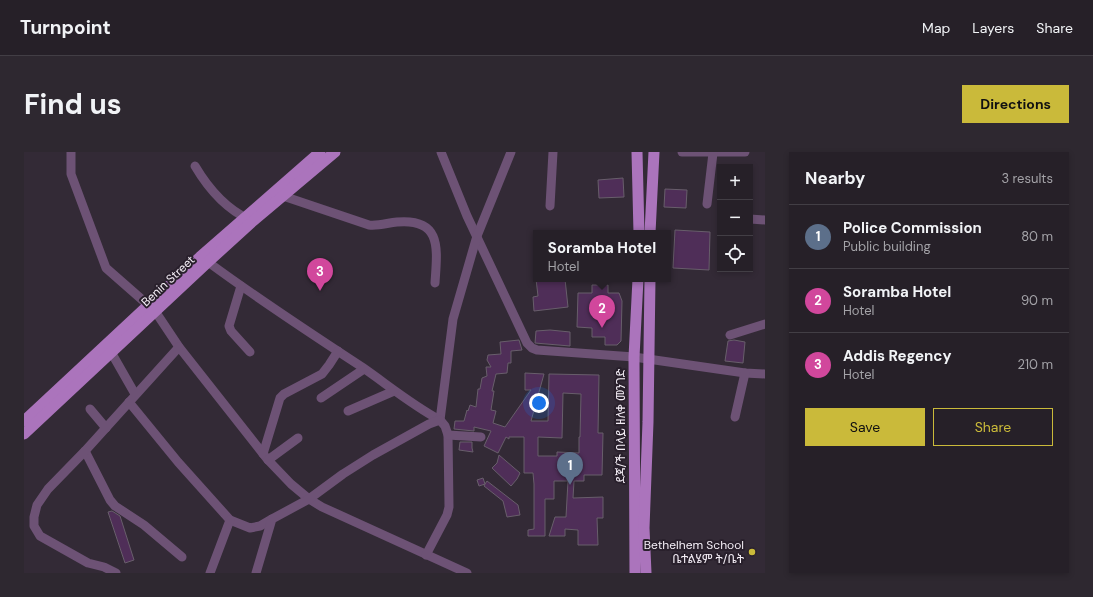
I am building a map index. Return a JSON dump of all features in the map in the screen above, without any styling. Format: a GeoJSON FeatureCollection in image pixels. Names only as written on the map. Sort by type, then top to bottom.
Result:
{"type":"FeatureCollection","features":[{"type":"Feature","properties":{"kind":"main road","name":"Benin Street"},"geometry":{"type":"LineString","coordinates":[[24,434],[108,349],[279,193],[320,152]]}},
{"type":"Feature","properties":{"kind":"main road","name":"Benin Street"},"geometry":{"type":"LineString","coordinates":[[279,193],[335,152]]}},
{"type":"Feature","properties":{"kind":"main road"},"geometry":{"type":"LineString","coordinates":[[637,152],[639,230]]}},
{"type":"Feature","properties":{"kind":"main road"},"geometry":{"type":"LineString","coordinates":[[650,230],[654,152]]}},
{"type":"Feature","properties":{"kind":"main road","name":"Benin Street"},"geometry":{"type":"LineString","coordinates":[[152,308],[208,262],[249,219]]}},
{"type":"Feature","properties":{"kind":"main road","name":"ደጃ/ች በላይ ዘለቀ መንገድ"},"geometry":{"type":"LineString","coordinates":[[635,573],[634,357],[638,282]]}},
{"type":"Feature","properties":{"kind":"main road"},"geometry":{"type":"LineString","coordinates":[[646,573],[644,528],[648,422],[650,282]]}},
{"type":"Feature","properties":{"kind":"main road","name":"Benin Street"},"geometry":{"type":"LineString","coordinates":[[24,421],[108,349]]}},
{"type":"Feature","properties":{"kind":"street"},"geometry":{"type":"LineString","coordinates":[[71,152],[71,174],[106,268],[152,308],[179,347],[266,457],[291,484],[309,499],[342,517],[468,573]]}},
{"type":"Feature","properties":{"kind":"street"},"geometry":{"type":"LineString","coordinates":[[441,152],[467,216],[527,343],[532,348],[537,350],[634,357],[745,373],[765,374]]}},
{"type":"Feature","properties":{"kind":"street"},"geometry":{"type":"LineString","coordinates":[[440,420],[453,319],[477,236],[511,152]]}},
{"type":"Feature","properties":{"kind":"street"},"geometry":{"type":"LineString","coordinates":[[550,206],[553,152]]}},
{"type":"Feature","properties":{"kind":"street"},"geometry":{"type":"LineString","coordinates":[[682,152],[745,152]]}},
{"type":"Feature","properties":{"kind":"street"},"geometry":{"type":"LineString","coordinates":[[707,204],[713,153]]}},
{"type":"Feature","properties":{"kind":"street"},"geometry":{"type":"LineString","coordinates":[[195,166],[204,182],[217,197],[249,219]]}},
{"type":"Feature","properties":{"kind":"street"},"geometry":{"type":"LineString","coordinates":[[279,193],[369,225],[380,226],[395,222],[409,222],[423,225],[432,232],[435,239],[437,249],[435,283]]}},
{"type":"Feature","properties":{"kind":"street"},"geometry":{"type":"LineString","coordinates":[[753,219],[765,220]]}},
{"type":"Feature","properties":{"kind":"street"},"geometry":{"type":"LineString","coordinates":[[208,262],[394,391],[440,420],[445,426],[448,435],[449,507],[447,515],[426,555]]}},
{"type":"Feature","properties":{"kind":"street"},"geometry":{"type":"LineString","coordinates":[[241,286],[229,326],[231,331],[250,352]]}},
{"type":"Feature","properties":{"kind":"street"},"geometry":{"type":"LineString","coordinates":[[730,335],[765,324]]}},
{"type":"Feature","properties":{"kind":"street"},"geometry":{"type":"LineString","coordinates":[[116,573],[104,567],[88,563],[40,536],[34,526],[34,517],[37,505],[48,489],[85,451],[179,347]]}},
{"type":"Feature","properties":{"kind":"street"},"geometry":{"type":"LineString","coordinates":[[108,349],[135,394]]}},
{"type":"Feature","properties":{"kind":"street"},"geometry":{"type":"LineString","coordinates":[[266,457],[280,398],[284,394],[325,371],[338,351]]}},
{"type":"Feature","properties":{"kind":"street"},"geometry":{"type":"LineString","coordinates":[[321,398],[364,369]]}},
{"type":"Feature","properties":{"kind":"street"},"geometry":{"type":"LineString","coordinates":[[735,417],[745,373]]}},
{"type":"Feature","properties":{"kind":"street"},"geometry":{"type":"LineString","coordinates":[[348,411],[394,391]]}},
{"type":"Feature","properties":{"kind":"street"},"geometry":{"type":"LineString","coordinates":[[129,402],[178,462],[230,520],[250,528],[260,526],[309,499],[343,474],[373,455],[429,424],[440,420]]}},
{"type":"Feature","properties":{"kind":"street"},"geometry":{"type":"LineString","coordinates":[[90,409],[106,428]]}},
{"type":"Feature","properties":{"kind":"street"},"geometry":{"type":"LineString","coordinates":[[448,435],[481,437]]}},
{"type":"Feature","properties":{"kind":"street"},"geometry":{"type":"LineString","coordinates":[[266,457],[298,438]]}},
{"type":"Feature","properties":{"kind":"street"},"geometry":{"type":"LineString","coordinates":[[85,451],[110,500],[115,506],[144,525],[182,557]]}},
{"type":"Feature","properties":{"kind":"street"},"geometry":{"type":"LineString","coordinates":[[256,573],[272,519]]}},
{"type":"Feature","properties":{"kind":"street"},"geometry":{"type":"LineString","coordinates":[[210,573],[230,520]]}},
{"type":"Feature","properties":{"kind":"building"},"geometry":{"type":"Polygon","coordinates":[[[623,178],[624,197],[599,198],[598,180],[623,178]]]}},
{"type":"Feature","properties":{"kind":"building"},"geometry":{"type":"Polygon","coordinates":[[[665,189],[687,190],[686,208],[664,207],[665,189]]]}},
{"type":"Feature","properties":{"kind":"building"},"geometry":{"type":"Polygon","coordinates":[[[675,230],[710,232],[709,270],[673,268],[675,230]]]}},
{"type":"Feature","properties":{"kind":"building"},"geometry":{"type":"Polygon","coordinates":[[[536,282],[565,282],[568,307],[534,311],[533,297],[538,296],[536,282]]]}},
{"type":"Feature","properties":{"kind":"building"},"geometry":{"type":"Polygon","coordinates":[[[592,285],[608,285],[608,293],[619,293],[622,301],[621,341],[617,345],[605,345],[605,337],[592,337],[592,328],[577,327],[578,293],[592,293],[592,285]]]}},
{"type":"Feature","properties":{"kind":"building"},"geometry":{"type":"Polygon","coordinates":[[[550,330],[570,332],[570,346],[535,343],[536,331],[550,330]]]}},
{"type":"Feature","properties":{"kind":"building"},"geometry":{"type":"Polygon","coordinates":[[[519,340],[522,350],[511,351],[511,363],[508,363],[507,373],[496,374],[492,391],[494,391],[491,410],[496,411],[493,423],[505,427],[531,390],[525,390],[525,373],[544,374],[531,421],[548,421],[549,374],[599,375],[598,433],[603,433],[602,475],[584,475],[584,481],[574,481],[573,498],[603,497],[603,518],[597,518],[598,545],[578,545],[578,530],[565,529],[565,536],[549,536],[555,517],[566,517],[568,481],[554,481],[554,499],[545,499],[545,536],[528,536],[528,530],[534,529],[534,484],[533,473],[524,473],[524,437],[509,437],[509,439],[506,437],[498,453],[484,446],[491,431],[474,427],[474,431],[454,429],[455,421],[464,421],[470,405],[476,407],[478,389],[480,389],[482,378],[487,376],[486,367],[491,367],[487,360],[488,355],[501,354],[500,342],[519,340]],[[563,393],[562,438],[538,437],[538,456],[557,456],[557,452],[579,453],[581,394],[563,393]]]}},
{"type":"Feature","properties":{"kind":"building"},"geometry":{"type":"Polygon","coordinates":[[[734,340],[745,342],[743,363],[725,361],[728,341],[734,340]]]}},
{"type":"Feature","properties":{"kind":"building"},"geometry":{"type":"Polygon","coordinates":[[[460,442],[472,442],[473,452],[459,450],[460,442]]]}},
{"type":"Feature","properties":{"kind":"building"},"geometry":{"type":"Polygon","coordinates":[[[499,455],[520,473],[511,486],[492,468],[497,463],[499,455]]]}},
{"type":"Feature","properties":{"kind":"building"},"geometry":{"type":"Polygon","coordinates":[[[483,478],[485,484],[479,486],[477,480],[483,478]]]}},
{"type":"Feature","properties":{"kind":"building"},"geometry":{"type":"Polygon","coordinates":[[[487,481],[518,505],[520,515],[507,517],[503,501],[484,486],[487,481]]]}},
{"type":"Feature","properties":{"kind":"building"},"geometry":{"type":"Polygon","coordinates":[[[112,511],[120,516],[134,560],[125,563],[108,512],[112,511]]]}},
{"type":"Feature","properties":{"kind":"place","name":"Addis Regency"},"geometry":{"type":"Point","coordinates":[320,291]}},
{"type":"Feature","properties":{"kind":"place","name":"Soramba Hotel"},"geometry":{"type":"Point","coordinates":[602,328]}},
{"type":"Feature","properties":{"kind":"place","name":"Police Commission"},"geometry":{"type":"Point","coordinates":[570,485]}},
{"type":"Feature","properties":{"kind":"place","name":"Bethelhem School ቤተልሄም ት/ቤት"},"geometry":{"type":"Point","coordinates":[752,552]}}]}
